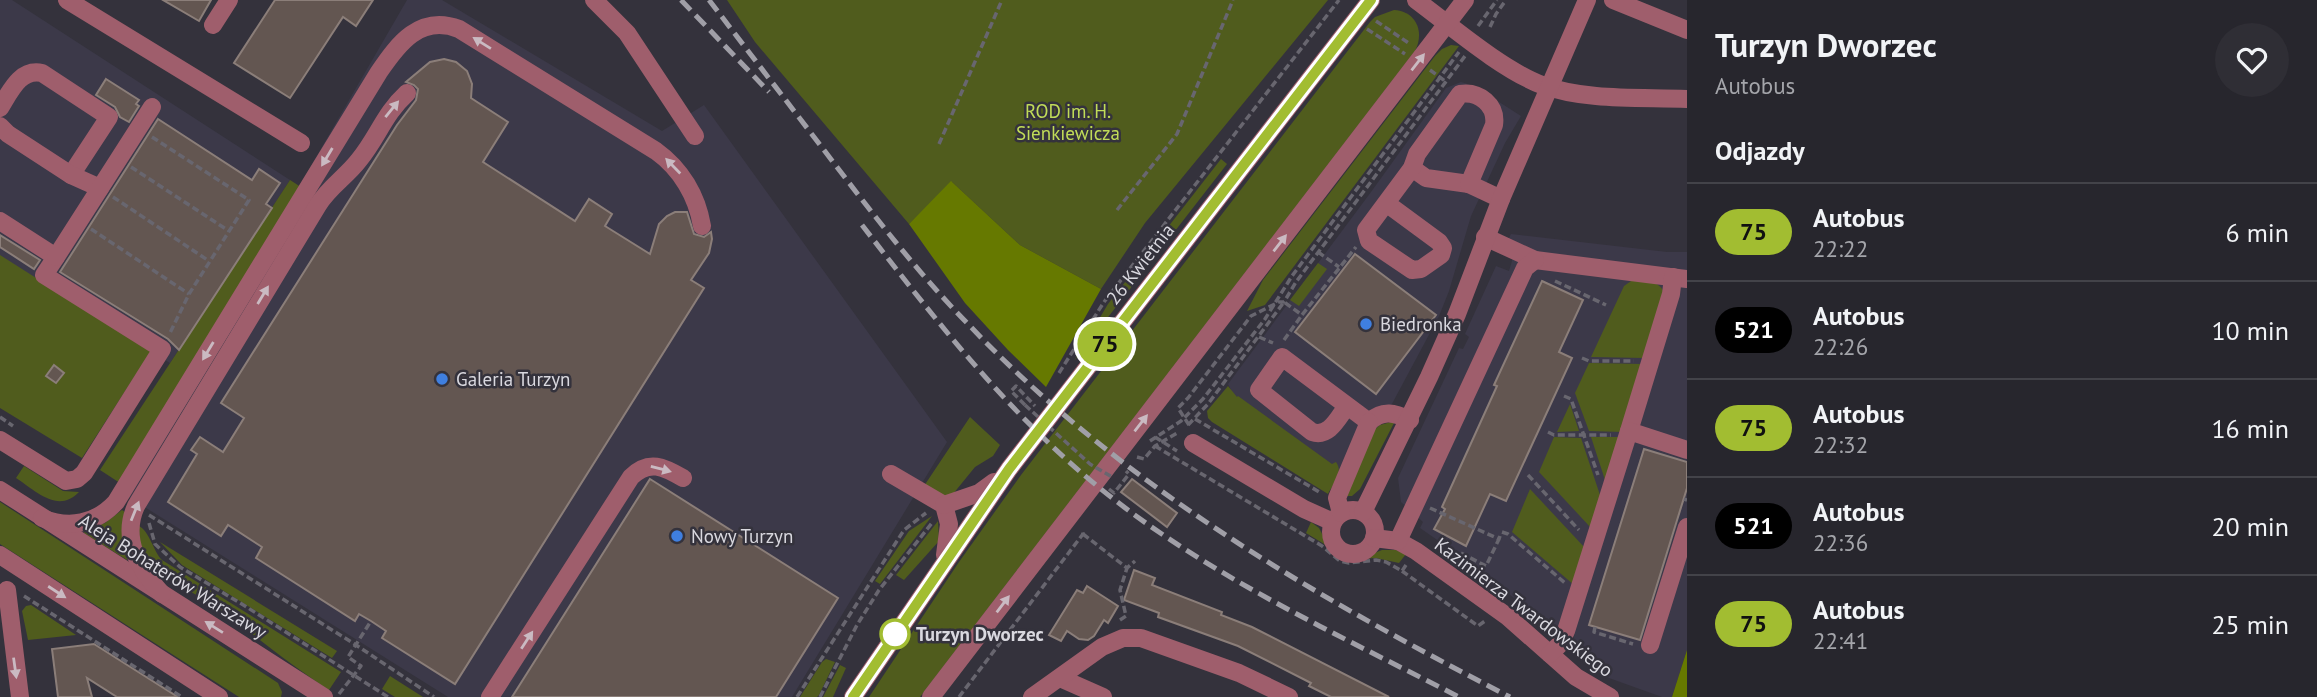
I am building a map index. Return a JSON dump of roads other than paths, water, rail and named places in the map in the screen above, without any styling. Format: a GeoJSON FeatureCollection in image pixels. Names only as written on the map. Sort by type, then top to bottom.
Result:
{"type":"FeatureCollection","features":[{"type":"Feature","properties":{"kind":"street"},"geometry":{"type":"LineString","coordinates":[[67,0],[301,143]]}},
{"type":"Feature","properties":{"kind":"street"},"geometry":{"type":"LineString","coordinates":[[213,25],[229,0]]}},
{"type":"Feature","properties":{"kind":"street"},"geometry":{"type":"LineString","coordinates":[[594,0],[606,9],[627,33],[695,136]]}},
{"type":"Feature","properties":{"kind":"street","name":"26 Kwietnia"},"geometry":{"type":"LineString","coordinates":[[853,697],[1009,469],[1371,0]]}},
{"type":"Feature","properties":{"kind":"street"},"geometry":{"type":"LineString","coordinates":[[1416,0],[1504,65],[1550,88],[1592,95],[1687,99]]}},
{"type":"Feature","properties":{"kind":"street"},"geometry":{"type":"LineString","coordinates":[[932,697],[1465,0]]}},
{"type":"Feature","properties":{"kind":"street"},"geometry":{"type":"LineString","coordinates":[[1363,512],[1410,420],[1457,314],[1501,199],[1587,0]]}},
{"type":"Feature","properties":{"kind":"street"},"geometry":{"type":"LineString","coordinates":[[1613,0],[1687,30]]}},
{"type":"Feature","properties":{"kind":"street"},"geometry":{"type":"LineString","coordinates":[[43,517],[63,524],[82,523],[104,514],[117,500],[379,72],[400,43],[414,32],[435,25],[459,29],[656,151],[675,166],[682,176],[698,209],[702,226]]}},
{"type":"Feature","properties":{"kind":"street"},"geometry":{"type":"LineString","coordinates":[[0,108],[18,81],[25,74],[35,72],[50,78],[109,117],[71,175]]}},
{"type":"Feature","properties":{"kind":"street"},"geometry":{"type":"LineString","coordinates":[[162,594],[147,576],[134,552],[130,538],[138,511],[318,205],[332,186],[360,159],[388,112],[407,93]]}},
{"type":"Feature","properties":{"kind":"street"},"geometry":{"type":"LineString","coordinates":[[1386,203],[1439,242],[1443,248],[1441,256],[1430,264],[1412,270],[1369,241],[1366,230],[1386,203],[1412,168],[1416,154],[1460,94],[1474,93],[1494,109],[1496,116],[1469,184]]}},
{"type":"Feature","properties":{"kind":"street"},"geometry":{"type":"LineString","coordinates":[[0,440],[65,481],[77,479],[84,473],[162,349],[44,275],[152,107]]}},
{"type":"Feature","properties":{"kind":"street"},"geometry":{"type":"LineString","coordinates":[[0,126],[71,175],[100,188]]}},
{"type":"Feature","properties":{"kind":"street"},"geometry":{"type":"LineString","coordinates":[[1412,168],[1426,178],[1469,184],[1501,199]]}},
{"type":"Feature","properties":{"kind":"street"},"geometry":{"type":"LineString","coordinates":[[0,221],[56,257]]}},
{"type":"Feature","properties":{"kind":"street"},"geometry":{"type":"LineString","coordinates":[[1483,243],[1530,264],[1680,278],[1671,294],[1563,639],[1550,654]]}},
{"type":"Feature","properties":{"kind":"street"},"geometry":{"type":"LineString","coordinates":[[1398,541],[1530,264]]}},
{"type":"Feature","properties":{"kind":"street"},"geometry":{"type":"LineString","coordinates":[[1347,406],[1327,432],[1319,434],[1312,432],[1259,390],[1282,357],[1369,422]]}},
{"type":"Feature","properties":{"kind":"street"},"geometry":{"type":"LineString","coordinates":[[1193,443],[1304,509],[1337,518],[1352,510],[1363,512],[1373,523],[1374,538],[1367,549],[1355,554],[1342,551],[1333,541],[1331,529],[1337,518],[1337,498],[1369,422],[1374,417],[1394,412],[1410,420]]}},
{"type":"Feature","properties":{"kind":"street"},"geometry":{"type":"LineString","coordinates":[[1629,431],[1687,450]]}},
{"type":"Feature","properties":{"kind":"street"},"geometry":{"type":"LineString","coordinates":[[490,697],[631,477],[639,469],[654,466],[683,478]]}},
{"type":"Feature","properties":{"kind":"street"},"geometry":{"type":"LineString","coordinates":[[944,505],[979,493],[1009,469]]}},
{"type":"Feature","properties":{"kind":"street"},"geometry":{"type":"LineString","coordinates":[[891,474],[944,505],[949,524],[948,541],[936,574]]}},
{"type":"Feature","properties":{"kind":"street","name":"Aleja Bohaterów Warszawy"},"geometry":{"type":"LineString","coordinates":[[0,490],[319,694]]}},
{"type":"Feature","properties":{"kind":"street"},"geometry":{"type":"LineString","coordinates":[[1644,645],[1687,527]]}},
{"type":"Feature","properties":{"kind":"street","name":"Kazimierza Twardowskiego"},"geometry":{"type":"LineString","coordinates":[[1374,538],[1398,541],[1416,551],[1508,617],[1576,677],[1610,697]]}},
{"type":"Feature","properties":{"kind":"street"},"geometry":{"type":"LineString","coordinates":[[0,555],[219,697]]}},
{"type":"Feature","properties":{"kind":"street"},"geometry":{"type":"LineString","coordinates":[[20,697],[10,635],[10,593],[27,572]]}},
{"type":"Feature","properties":{"kind":"street"},"geometry":{"type":"LineString","coordinates":[[1032,697],[1101,647],[1132,637],[1158,643],[1223,666],[1289,697]]}},
{"type":"Feature","properties":{"kind":"street"},"geometry":{"type":"LineString","coordinates":[[1060,678],[1103,697]]}},
{"type":"Feature","properties":{"kind":"railway"},"geometry":{"type":"LineString","coordinates":[[681,0],[769,92]]}},
{"type":"Feature","properties":{"kind":"railway"},"geometry":{"type":"LineString","coordinates":[[709,0],[913,263],[969,325],[1028,383],[1091,437],[1223,534],[1364,619],[1510,697]]}},
{"type":"Feature","properties":{"kind":"railway"},"geometry":{"type":"LineString","coordinates":[[862,225],[972,362],[1031,426],[1096,485],[1181,547],[1226,574],[1318,625],[1459,697]]}},
{"type":"Feature","properties":{"kind":"place","name":"Biedronka"},"geometry":{"type":"Point","coordinates":[1366,324]}},
{"type":"Feature","properties":{"kind":"place","name":"Galeria Turzyn"},"geometry":{"type":"Point","coordinates":[442,379]}},
{"type":"Feature","properties":{"kind":"place","name":"Nowy Turzyn"},"geometry":{"type":"Point","coordinates":[677,536]}},
{"type":"Feature","properties":{"kind":"place","name":"Turzyn Dworzec"},"geometry":{"type":"Point","coordinates":[895,634]}},
{"type":"Feature","properties":{"kind":"park label","name":"ROD im. H. Sienkiewicza"},"geometry":{"type":"Point","coordinates":[1068,122]}}]}
